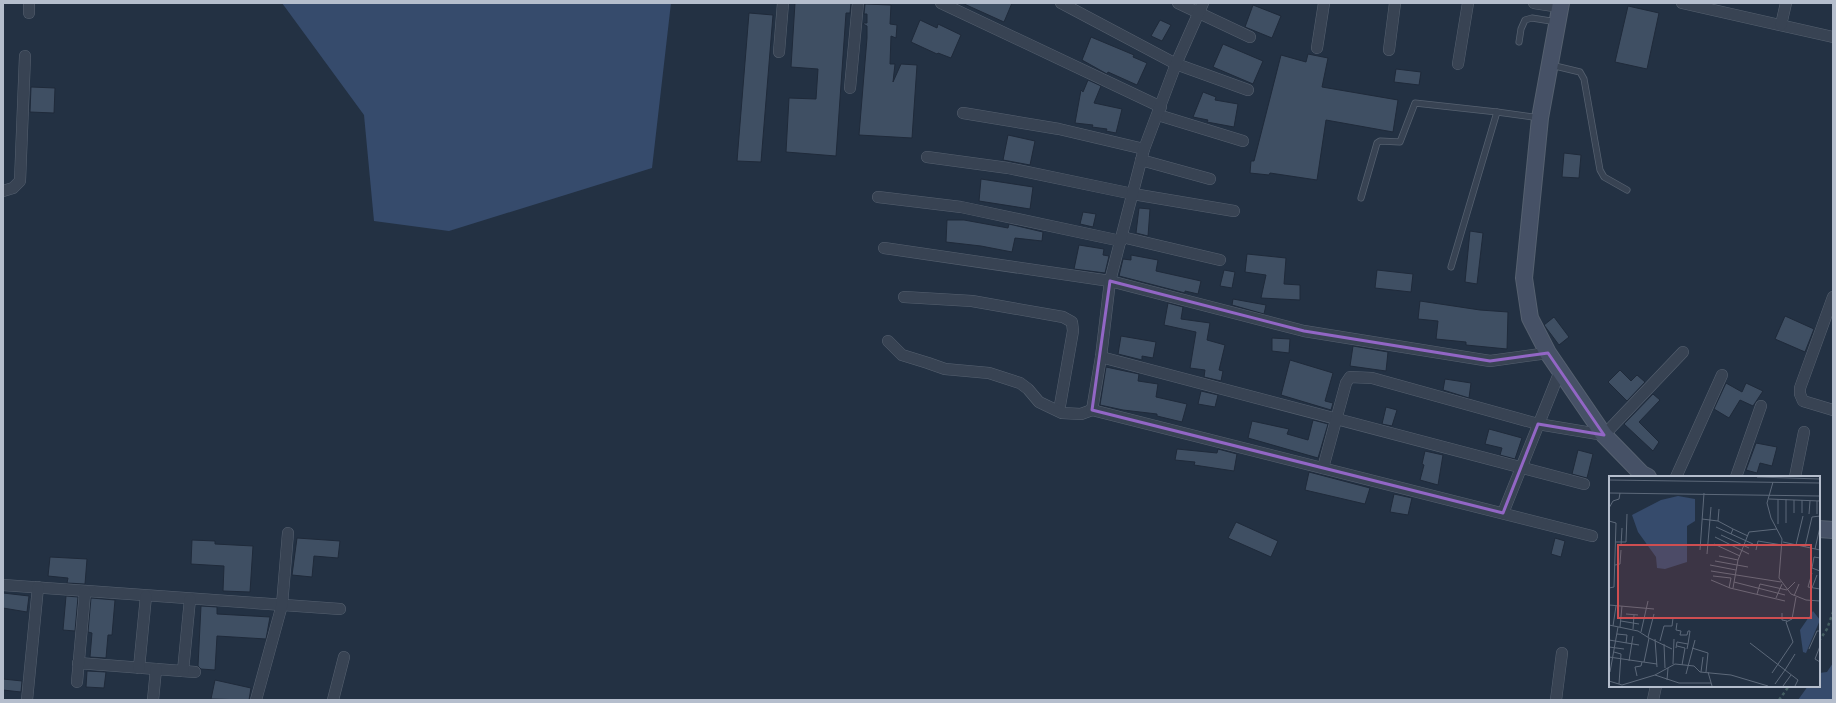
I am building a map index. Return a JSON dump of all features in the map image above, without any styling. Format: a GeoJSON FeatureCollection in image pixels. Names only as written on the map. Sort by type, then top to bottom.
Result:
{"type":"FeatureCollection","features":[{"type":"Feature","properties":{"kind":"street"},"geometry":{"type":"LineString","coordinates":[[779,52],[783,3]]}},
{"type":"Feature","properties":{"kind":"street"},"geometry":{"type":"LineString","coordinates":[[850,88],[858,3]]}},
{"type":"Feature","properties":{"kind":"street"},"geometry":{"type":"LineString","coordinates":[[941,3],[1159,111],[1243,141]]}},
{"type":"Feature","properties":{"kind":"street"},"geometry":{"type":"LineString","coordinates":[[1061,3],[1176,64],[1248,90]]}},
{"type":"Feature","properties":{"kind":"street"},"geometry":{"type":"LineString","coordinates":[[1178,3],[1201,8],[1250,37]]}},
{"type":"Feature","properties":{"kind":"street"},"geometry":{"type":"LineString","coordinates":[[1317,48],[1324,3]]}},
{"type":"Feature","properties":{"kind":"street"},"geometry":{"type":"LineString","coordinates":[[1389,50],[1395,3]]}},
{"type":"Feature","properties":{"kind":"street"},"geometry":{"type":"LineString","coordinates":[[1458,64],[1468,3]]}},
{"type":"Feature","properties":{"kind":"street"},"geometry":{"type":"LineString","coordinates":[[1534,3],[1559,11],[1540,118],[1524,278],[1530,318],[1548,353],[1604,435],[1642,474],[1646,476]]}},
{"type":"Feature","properties":{"kind":"street"},"geometry":{"type":"LineString","coordinates":[[1682,3],[1696,4],[1833,36]]}},
{"type":"Feature","properties":{"kind":"street"},"geometry":{"type":"LineString","coordinates":[[1781,25],[1786,3]]}},
{"type":"Feature","properties":{"kind":"street"},"geometry":{"type":"LineString","coordinates":[[1092,410],[1101,357],[1110,281],[1144,148],[1176,64],[1201,8]]}},
{"type":"Feature","properties":{"kind":"street"},"geometry":{"type":"LineString","coordinates":[[3,191],[13,188],[20,181],[25,56]]}},
{"type":"Feature","properties":{"kind":"street"},"geometry":{"type":"LineString","coordinates":[[963,113],[1059,129],[1144,148]]}},
{"type":"Feature","properties":{"kind":"street"},"geometry":{"type":"LineString","coordinates":[[926,156],[1008,168],[1133,194],[1234,211]]}},
{"type":"Feature","properties":{"kind":"street"},"geometry":{"type":"LineString","coordinates":[[1141,160],[1210,179]]}},
{"type":"Feature","properties":{"kind":"street"},"geometry":{"type":"LineString","coordinates":[[878,196],[961,207],[1220,260]]}},
{"type":"Feature","properties":{"kind":"street"},"geometry":{"type":"LineString","coordinates":[[884,248],[1110,281],[1304,331],[1490,361],[1548,353]]}},
{"type":"Feature","properties":{"kind":"street"},"geometry":{"type":"LineString","coordinates":[[904,297],[972,301],[1063,317],[1072,322],[1074,331],[1059,411]]}},
{"type":"Feature","properties":{"kind":"street"},"geometry":{"type":"LineString","coordinates":[[1833,297],[1800,388],[1800,394],[1803,401],[1833,410]]}},
{"type":"Feature","properties":{"kind":"street"},"geometry":{"type":"LineString","coordinates":[[888,341],[902,355],[928,364],[945,369],[989,373],[1020,383],[1028,389],[1039,402],[1059,411],[1081,414],[1092,410],[1592,536]]}},
{"type":"Feature","properties":{"kind":"street"},"geometry":{"type":"LineString","coordinates":[[1604,435],[1683,352]]}},
{"type":"Feature","properties":{"kind":"street"},"geometry":{"type":"LineString","coordinates":[[1101,357],[1584,484]]}},
{"type":"Feature","properties":{"kind":"street"},"geometry":{"type":"LineString","coordinates":[[1503,513],[1560,371]]}},
{"type":"Feature","properties":{"kind":"street"},"geometry":{"type":"LineString","coordinates":[[1676,476],[1722,375]]}},
{"type":"Feature","properties":{"kind":"street"},"geometry":{"type":"LineString","coordinates":[[1323,468],[1346,383],[1350,377],[1356,376],[1372,378],[1538,424],[1604,435]]}},
{"type":"Feature","properties":{"kind":"street"},"geometry":{"type":"LineString","coordinates":[[1736,476],[1760,406]]}},
{"type":"Feature","properties":{"kind":"street"},"geometry":{"type":"LineString","coordinates":[[1795,476],[1804,432]]}},
{"type":"Feature","properties":{"kind":"street"},"geometry":{"type":"LineString","coordinates":[[1820,529],[1833,530]]}},
{"type":"Feature","properties":{"kind":"street"},"geometry":{"type":"LineString","coordinates":[[256,700],[282,605],[288,533]]}},
{"type":"Feature","properties":{"kind":"street"},"geometry":{"type":"LineString","coordinates":[[3,585],[340,609]]}},
{"type":"Feature","properties":{"kind":"street"},"geometry":{"type":"LineString","coordinates":[[27,700],[38,587]]}},
{"type":"Feature","properties":{"kind":"street"},"geometry":{"type":"LineString","coordinates":[[76,682],[85,592]]}},
{"type":"Feature","properties":{"kind":"street"},"geometry":{"type":"LineString","coordinates":[[139,668],[146,596]]}},
{"type":"Feature","properties":{"kind":"street"},"geometry":{"type":"LineString","coordinates":[[183,671],[190,599]]}},
{"type":"Feature","properties":{"kind":"street"},"geometry":{"type":"LineString","coordinates":[[1556,700],[1562,653]]}},
{"type":"Feature","properties":{"kind":"street"},"geometry":{"type":"LineString","coordinates":[[333,700],[344,657]]}},
{"type":"Feature","properties":{"kind":"street"},"geometry":{"type":"LineString","coordinates":[[78,662],[195,672]]}},
{"type":"Feature","properties":{"kind":"street"},"geometry":{"type":"LineString","coordinates":[[153,700],[156,669]]}},
{"type":"Feature","properties":{"kind":"street"},"geometry":{"type":"LineString","coordinates":[[1653,700],[1656,687]]}},
{"type":"Feature","properties":{"kind":"lane"},"geometry":{"type":"LineString","coordinates":[[1519,42],[1521,29],[1525,20],[1559,11]]}},
{"type":"Feature","properties":{"kind":"lane"},"geometry":{"type":"LineString","coordinates":[[1549,65],[1580,72],[1584,79],[1600,170],[1604,177],[1627,190]]}},
{"type":"Feature","properties":{"kind":"lane"},"geometry":{"type":"LineString","coordinates":[[1361,198],[1377,143],[1380,141],[1400,142],[1415,103],[1540,118]]}},
{"type":"Feature","properties":{"kind":"lane"},"geometry":{"type":"LineString","coordinates":[[1451,267],[1497,112]]}},
{"type":"Feature","properties":{"kind":"path"},"geometry":{"type":"LineString","coordinates":[[1820,640],[1827,629],[1833,612]]}},
{"type":"Feature","properties":{"kind":"path"},"geometry":{"type":"LineString","coordinates":[[1779,700],[1788,687]]}},
{"type":"Feature","properties":{"kind":"highlighted area"},"geometry":{"type":"Polygon","coordinates":[[[1110,281],[1304,331],[1490,361],[1548,353],[1604,435],[1538,424],[1503,513],[1092,410],[1110,281]]]}},
{"type":"Feature","properties":{"kind":"water"},"geometry":{"type":"Polygon","coordinates":[[[282,3],[671,3],[652,168],[449,231],[374,221],[364,115],[282,3]]]}},
{"type":"Feature","properties":{"kind":"water"},"geometry":{"type":"Polygon","coordinates":[[[1833,663],[1833,700],[1798,700],[1807,687],[1820,687],[1820,673],[1827,672],[1833,663]]]}},
{"type":"Feature","properties":{"kind":"building"},"geometry":{"type":"Polygon","coordinates":[[[795,3],[851,3],[850,13],[846,13],[836,156],[786,152],[789,98],[816,99],[818,69],[791,67],[795,3]]]}},
{"type":"Feature","properties":{"kind":"building"},"geometry":{"type":"Polygon","coordinates":[[[962,3],[1012,3],[1004,22],[962,3]]]}},
{"type":"Feature","properties":{"kind":"building"},"geometry":{"type":"Polygon","coordinates":[[[865,4],[891,5],[890,24],[897,25],[896,38],[891,36],[890,64],[895,64],[893,82],[901,64],[917,65],[912,138],[859,135],[867,38],[867,26],[863,24],[867,23],[867,14],[864,14],[865,4]]]}},
{"type":"Feature","properties":{"kind":"building"},"geometry":{"type":"Polygon","coordinates":[[[1253,5],[1281,16],[1272,38],[1245,27],[1253,5]]]}},
{"type":"Feature","properties":{"kind":"building"},"geometry":{"type":"Polygon","coordinates":[[[1628,6],[1659,13],[1647,69],[1615,62],[1628,6]]]}},
{"type":"Feature","properties":{"kind":"building"},"geometry":{"type":"Polygon","coordinates":[[[749,13],[773,15],[761,162],[737,161],[749,13]]]}},
{"type":"Feature","properties":{"kind":"building"},"geometry":{"type":"Polygon","coordinates":[[[920,20],[937,28],[938,24],[961,35],[951,58],[938,53],[937,54],[911,42],[920,20]]]}},
{"type":"Feature","properties":{"kind":"building"},"geometry":{"type":"Polygon","coordinates":[[[1160,20],[1171,25],[1162,41],[1151,36],[1160,20]]]}},
{"type":"Feature","properties":{"kind":"building"},"geometry":{"type":"Polygon","coordinates":[[[1091,37],[1134,55],[1133,57],[1147,63],[1137,85],[1108,72],[1107,74],[1082,60],[1091,37]]]}},
{"type":"Feature","properties":{"kind":"building"},"geometry":{"type":"Polygon","coordinates":[[[1223,44],[1263,61],[1253,84],[1213,67],[1223,44]]]}},
{"type":"Feature","properties":{"kind":"building"},"geometry":{"type":"Polygon","coordinates":[[[1308,54],[1328,58],[1322,87],[1398,100],[1393,132],[1326,120],[1317,180],[1270,173],[1269,175],[1250,173],[1251,161],[1254,161],[1281,55],[1306,62],[1308,54]]]}},
{"type":"Feature","properties":{"kind":"building"},"geometry":{"type":"Polygon","coordinates":[[[1396,69],[1421,72],[1419,85],[1394,82],[1396,69]]]}},
{"type":"Feature","properties":{"kind":"building"},"geometry":{"type":"Polygon","coordinates":[[[1088,80],[1101,86],[1094,103],[1122,109],[1116,133],[1106,131],[1107,129],[1092,127],[1093,125],[1075,123],[1081,90],[1083,92],[1088,80]]]}},
{"type":"Feature","properties":{"kind":"building"},"geometry":{"type":"Polygon","coordinates":[[[31,87],[55,88],[54,113],[30,112],[31,87]]]}},
{"type":"Feature","properties":{"kind":"building"},"geometry":{"type":"Polygon","coordinates":[[[1203,92],[1216,97],[1215,100],[1238,104],[1234,127],[1207,122],[1208,120],[1193,117],[1203,92]]]}},
{"type":"Feature","properties":{"kind":"building"},"geometry":{"type":"Polygon","coordinates":[[[1008,135],[1035,141],[1030,165],[1003,160],[1008,135]]]}},
{"type":"Feature","properties":{"kind":"building"},"geometry":{"type":"Polygon","coordinates":[[[1564,153],[1581,155],[1579,178],[1562,177],[1564,153]]]}},
{"type":"Feature","properties":{"kind":"building"},"geometry":{"type":"Polygon","coordinates":[[[981,179],[1033,187],[1030,209],[979,201],[981,179]]]}},
{"type":"Feature","properties":{"kind":"building"},"geometry":{"type":"Polygon","coordinates":[[[1139,208],[1150,209],[1148,236],[1136,233],[1139,208]]]}},
{"type":"Feature","properties":{"kind":"building"},"geometry":{"type":"Polygon","coordinates":[[[1083,212],[1096,214],[1093,227],[1080,224],[1083,212]]]}},
{"type":"Feature","properties":{"kind":"building"},"geometry":{"type":"Polygon","coordinates":[[[947,220],[964,220],[1008,228],[1009,224],[1043,232],[1042,241],[1015,238],[1012,252],[981,246],[946,242],[947,220]]]}},
{"type":"Feature","properties":{"kind":"building"},"geometry":{"type":"Polygon","coordinates":[[[1470,231],[1483,233],[1477,284],[1465,282],[1470,231]]]}},
{"type":"Feature","properties":{"kind":"building"},"geometry":{"type":"Polygon","coordinates":[[[1079,245],[1104,249],[1103,255],[1109,256],[1105,273],[1074,269],[1079,245]]]}},
{"type":"Feature","properties":{"kind":"building"},"geometry":{"type":"Polygon","coordinates":[[[1247,254],[1286,258],[1284,284],[1300,285],[1300,300],[1261,298],[1266,275],[1245,272],[1247,254]]]}},
{"type":"Feature","properties":{"kind":"building"},"geometry":{"type":"Polygon","coordinates":[[[1131,255],[1158,260],[1156,271],[1201,281],[1198,294],[1185,291],[1185,293],[1119,276],[1123,259],[1131,260],[1131,255]]]}},
{"type":"Feature","properties":{"kind":"building"},"geometry":{"type":"Polygon","coordinates":[[[1224,270],[1235,272],[1232,288],[1220,286],[1224,270]]]}},
{"type":"Feature","properties":{"kind":"building"},"geometry":{"type":"Polygon","coordinates":[[[1377,270],[1413,274],[1411,292],[1375,288],[1377,270]]]}},
{"type":"Feature","properties":{"kind":"building"},"geometry":{"type":"Polygon","coordinates":[[[1233,299],[1266,305],[1264,314],[1232,305],[1233,299]]]}},
{"type":"Feature","properties":{"kind":"building"},"geometry":{"type":"Polygon","coordinates":[[[1420,301],[1480,310],[1508,312],[1507,349],[1466,345],[1466,342],[1436,339],[1438,321],[1418,319],[1420,301]]]}},
{"type":"Feature","properties":{"kind":"building"},"geometry":{"type":"Polygon","coordinates":[[[1168,303],[1183,307],[1181,319],[1210,323],[1207,340],[1225,345],[1219,370],[1223,371],[1221,381],[1204,377],[1205,370],[1190,368],[1196,332],[1164,325],[1168,303]]]}},
{"type":"Feature","properties":{"kind":"building"},"geometry":{"type":"Polygon","coordinates":[[[1785,316],[1814,329],[1805,352],[1775,339],[1785,316]]]}},
{"type":"Feature","properties":{"kind":"building"},"geometry":{"type":"Polygon","coordinates":[[[1554,317],[1569,337],[1559,345],[1544,325],[1554,317]]]}},
{"type":"Feature","properties":{"kind":"building"},"geometry":{"type":"Polygon","coordinates":[[[1121,336],[1156,342],[1153,358],[1142,356],[1142,360],[1118,354],[1121,336]]]}},
{"type":"Feature","properties":{"kind":"building"},"geometry":{"type":"Polygon","coordinates":[[[1272,338],[1290,339],[1289,353],[1272,351],[1272,338]]]}},
{"type":"Feature","properties":{"kind":"building"},"geometry":{"type":"Polygon","coordinates":[[[1353,346],[1388,352],[1386,371],[1350,366],[1353,346]]]}},
{"type":"Feature","properties":{"kind":"building"},"geometry":{"type":"Polygon","coordinates":[[[1290,360],[1333,373],[1325,401],[1333,403],[1331,410],[1281,395],[1290,360]]]}},
{"type":"Feature","properties":{"kind":"building"},"geometry":{"type":"Polygon","coordinates":[[[1106,367],[1139,374],[1138,381],[1158,384],[1156,397],[1187,404],[1182,422],[1157,416],[1157,414],[1123,410],[1100,405],[1106,367]]]}},
{"type":"Feature","properties":{"kind":"building"},"geometry":{"type":"Polygon","coordinates":[[[1620,370],[1631,381],[1637,375],[1645,382],[1627,401],[1608,382],[1620,370]]]}},
{"type":"Feature","properties":{"kind":"building"},"geometry":{"type":"Polygon","coordinates":[[[1445,379],[1471,383],[1469,398],[1443,390],[1445,379]]]}},
{"type":"Feature","properties":{"kind":"building"},"geometry":{"type":"Polygon","coordinates":[[[1726,383],[1742,392],[1746,383],[1763,391],[1753,406],[1740,400],[1729,418],[1714,409],[1726,383]]]}},
{"type":"Feature","properties":{"kind":"building"},"geometry":{"type":"Polygon","coordinates":[[[1201,391],[1218,395],[1215,407],[1198,404],[1201,391]]]}},
{"type":"Feature","properties":{"kind":"building"},"geometry":{"type":"Polygon","coordinates":[[[1653,394],[1660,400],[1639,422],[1659,442],[1653,451],[1624,424],[1653,394]]]}},
{"type":"Feature","properties":{"kind":"building"},"geometry":{"type":"Polygon","coordinates":[[[1386,407],[1397,410],[1392,426],[1382,424],[1386,407]]]}},
{"type":"Feature","properties":{"kind":"building"},"geometry":{"type":"Polygon","coordinates":[[[1313,420],[1328,424],[1318,458],[1248,438],[1252,421],[1289,429],[1287,434],[1308,440],[1313,420]]]}},
{"type":"Feature","properties":{"kind":"building"},"geometry":{"type":"Polygon","coordinates":[[[1489,429],[1522,438],[1515,459],[1500,455],[1502,448],[1485,444],[1489,429]]]}},
{"type":"Feature","properties":{"kind":"building"},"geometry":{"type":"Polygon","coordinates":[[[1756,443],[1777,447],[1772,466],[1760,463],[1757,473],[1746,470],[1756,443]]]}},
{"type":"Feature","properties":{"kind":"building"},"geometry":{"type":"Polygon","coordinates":[[[1177,449],[1217,453],[1218,449],[1237,454],[1234,471],[1194,465],[1195,462],[1175,460],[1177,449]]]}},
{"type":"Feature","properties":{"kind":"building"},"geometry":{"type":"Polygon","coordinates":[[[1578,450],[1593,454],[1587,478],[1572,474],[1578,450]]]}},
{"type":"Feature","properties":{"kind":"building"},"geometry":{"type":"Polygon","coordinates":[[[1425,451],[1443,455],[1438,485],[1420,480],[1424,465],[1422,464],[1425,451]]]}},
{"type":"Feature","properties":{"kind":"building"},"geometry":{"type":"Polygon","coordinates":[[[1309,472],[1370,488],[1365,504],[1305,490],[1309,472]]]}},
{"type":"Feature","properties":{"kind":"building"},"geometry":{"type":"Polygon","coordinates":[[[1394,494],[1412,498],[1408,515],[1390,512],[1394,494]]]}},
{"type":"Feature","properties":{"kind":"building"},"geometry":{"type":"Polygon","coordinates":[[[1236,522],[1278,541],[1271,557],[1228,538],[1236,522]]]}},
{"type":"Feature","properties":{"kind":"building"},"geometry":{"type":"Polygon","coordinates":[[[297,538],[340,541],[338,558],[314,556],[312,577],[292,575],[297,538]]]}},
{"type":"Feature","properties":{"kind":"building"},"geometry":{"type":"Polygon","coordinates":[[[1555,538],[1565,541],[1561,557],[1551,554],[1555,538]]]}},
{"type":"Feature","properties":{"kind":"building"},"geometry":{"type":"Polygon","coordinates":[[[192,540],[215,541],[215,544],[253,546],[250,592],[223,591],[224,566],[191,564],[192,540]]]}},
{"type":"Feature","properties":{"kind":"building"},"geometry":{"type":"Polygon","coordinates":[[[50,557],[87,559],[85,584],[67,583],[68,578],[48,576],[50,557]]]}},
{"type":"Feature","properties":{"kind":"building"},"geometry":{"type":"Polygon","coordinates":[[[3,593],[29,596],[27,612],[3,608],[3,593]]]}},
{"type":"Feature","properties":{"kind":"building"},"geometry":{"type":"Polygon","coordinates":[[[66,596],[78,597],[75,631],[63,630],[66,596]]]}},
{"type":"Feature","properties":{"kind":"building"},"geometry":{"type":"Polygon","coordinates":[[[91,598],[115,600],[112,635],[108,635],[106,658],[90,657],[92,633],[88,632],[91,598]]]}},
{"type":"Feature","properties":{"kind":"building"},"geometry":{"type":"Polygon","coordinates":[[[201,606],[217,607],[217,614],[270,617],[266,639],[217,636],[215,670],[201,669],[198,666],[201,606]]]}},
{"type":"Feature","properties":{"kind":"building"},"geometry":{"type":"Polygon","coordinates":[[[87,671],[106,672],[104,688],[86,687],[87,671]]]}},
{"type":"Feature","properties":{"kind":"building"},"geometry":{"type":"Polygon","coordinates":[[[3,679],[22,681],[21,692],[3,690],[3,679]]]}},
{"type":"Feature","properties":{"kind":"building"},"geometry":{"type":"Polygon","coordinates":[[[215,680],[251,688],[249,700],[211,699],[215,680]]]}}]}
